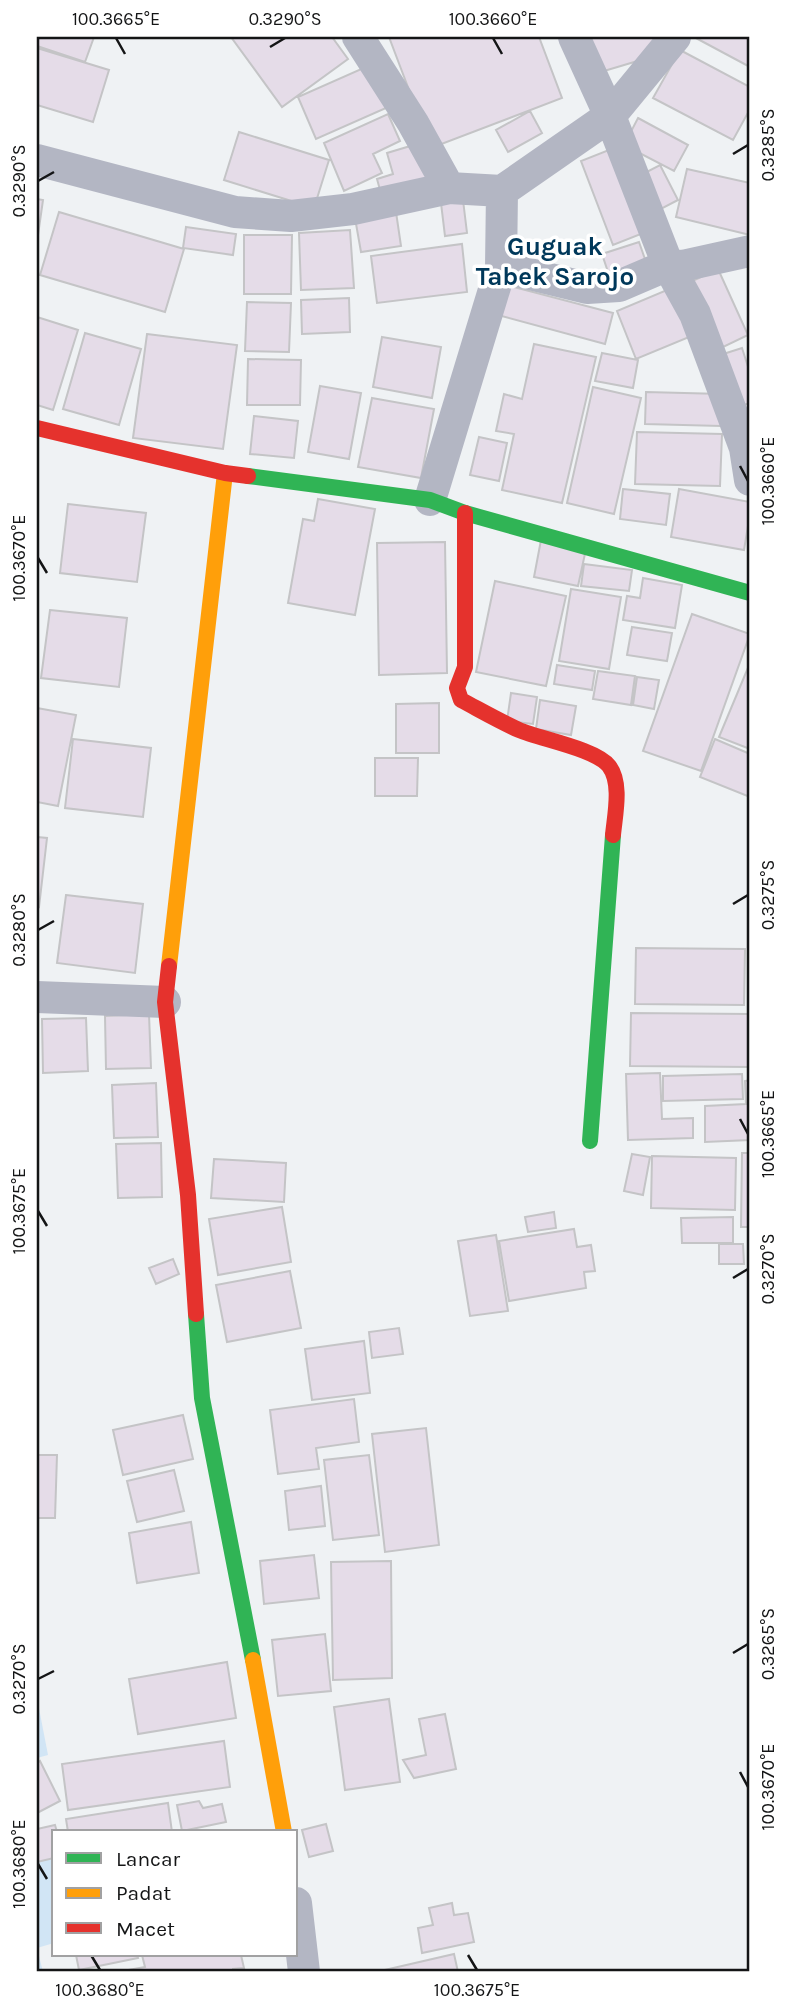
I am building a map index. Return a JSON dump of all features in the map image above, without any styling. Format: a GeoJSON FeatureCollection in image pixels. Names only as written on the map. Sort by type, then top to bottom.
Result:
{"type":"FeatureCollection","features":[{"type":"Feature","properties":{"kind":"street"},"geometry":{"type":"LineString","coordinates":[[358,37],[413,123],[449,188]]}},
{"type":"Feature","properties":{"kind":"street"},"geometry":{"type":"LineString","coordinates":[[574,37],[610,116],[668,265],[695,314],[745,448],[750,480]]}},
{"type":"Feature","properties":{"kind":"street"},"geometry":{"type":"LineString","coordinates":[[37,160],[249,214],[291,216],[353,209],[449,188],[502,191],[610,116],[675,37]]}},
{"type":"Feature","properties":{"kind":"street"},"geometry":{"type":"LineString","coordinates":[[430,500],[501,267],[502,191]]}},
{"type":"Feature","properties":{"kind":"street"},"geometry":{"type":"LineString","coordinates":[[501,267],[587,288],[618,286],[668,265],[682,266],[750,251]]}},
{"type":"Feature","properties":{"kind":"street"},"geometry":{"type":"LineString","coordinates":[[37,428],[225,472],[430,500],[465,513],[750,593]]}},
{"type":"Feature","properties":{"kind":"street"},"geometry":{"type":"LineString","coordinates":[[225,472],[165,1002],[188,1195],[202,1398],[284,1830]]}},
{"type":"Feature","properties":{"kind":"street"},"geometry":{"type":"LineString","coordinates":[[465,513],[465,667],[457,688],[461,700],[519,730],[597,756],[609,766],[615,782],[590,1141]]}},
{"type":"Feature","properties":{"kind":"street"},"geometry":{"type":"LineString","coordinates":[[37,997],[165,1002]]}},
{"type":"Feature","properties":{"kind":"street"},"geometry":{"type":"LineString","coordinates":[[298,1920],[304,1972]]}},
{"type":"Feature","properties":{"kind":"shaded area"},"geometry":{"type":"Polygon","coordinates":[[[37,1698],[48,1755],[37,1758],[37,1698]]]}},
{"type":"Feature","properties":{"kind":"shaded area"},"geometry":{"type":"Polygon","coordinates":[[[37,1818],[40,1838],[52,1837],[52,1944],[37,1948],[37,1818]]]}},
{"type":"Feature","properties":{"kind":"shaded area"},"geometry":{"type":"Polygon","coordinates":[[[37,1948],[43,1972],[37,1972],[37,1948]]]}},
{"type":"Feature","properties":{"kind":"building"},"geometry":{"type":"Polygon","coordinates":[[[37,37],[94,37],[85,62],[37,46],[37,37]]]}},
{"type":"Feature","properties":{"kind":"building"},"geometry":{"type":"Polygon","coordinates":[[[231,37],[332,37],[348,59],[282,107],[231,37]]]}},
{"type":"Feature","properties":{"kind":"building"},"geometry":{"type":"Polygon","coordinates":[[[389,37],[539,37],[562,98],[431,148],[389,37]]]}},
{"type":"Feature","properties":{"kind":"building"},"geometry":{"type":"Polygon","coordinates":[[[583,37],[656,37],[661,54],[594,74],[583,37]]]}},
{"type":"Feature","properties":{"kind":"building"},"geometry":{"type":"Polygon","coordinates":[[[694,37],[750,37],[750,67],[694,37]]]}},
{"type":"Feature","properties":{"kind":"building"},"geometry":{"type":"Polygon","coordinates":[[[37,48],[109,70],[93,122],[37,105],[37,48]]]}},
{"type":"Feature","properties":{"kind":"building"},"geometry":{"type":"Polygon","coordinates":[[[680,50],[750,87],[750,109],[733,140],[653,98],[680,50]]]}},
{"type":"Feature","properties":{"kind":"building"},"geometry":{"type":"Polygon","coordinates":[[[368,66],[386,108],[316,139],[298,97],[368,66]]]}},
{"type":"Feature","properties":{"kind":"building"},"geometry":{"type":"Polygon","coordinates":[[[530,111],[542,133],[508,152],[496,130],[530,111]]]}},
{"type":"Feature","properties":{"kind":"building"},"geometry":{"type":"Polygon","coordinates":[[[388,114],[400,141],[373,154],[382,173],[344,191],[324,143],[388,114]]]}},
{"type":"Feature","properties":{"kind":"building"},"geometry":{"type":"Polygon","coordinates":[[[638,118],[688,145],[674,171],[624,145],[638,118]]]}},
{"type":"Feature","properties":{"kind":"building"},"geometry":{"type":"Polygon","coordinates":[[[239,132],[329,160],[314,208],[224,180],[239,132]]]}},
{"type":"Feature","properties":{"kind":"building"},"geometry":{"type":"Polygon","coordinates":[[[417,144],[437,185],[383,201],[377,179],[393,174],[387,153],[417,144]]]}},
{"type":"Feature","properties":{"kind":"building"},"geometry":{"type":"Polygon","coordinates":[[[619,146],[651,230],[613,245],[581,161],[619,146]]]}},
{"type":"Feature","properties":{"kind":"building"},"geometry":{"type":"Polygon","coordinates":[[[660,165],[678,200],[657,211],[639,176],[660,165]]]}},
{"type":"Feature","properties":{"kind":"building"},"geometry":{"type":"Polygon","coordinates":[[[687,169],[750,183],[750,235],[676,217],[687,169]]]}},
{"type":"Feature","properties":{"kind":"building"},"geometry":{"type":"Polygon","coordinates":[[[37,199],[43,200],[37,242],[37,199]]]}},
{"type":"Feature","properties":{"kind":"building"},"geometry":{"type":"Polygon","coordinates":[[[463,200],[467,233],[445,236],[441,203],[463,200]]]}},
{"type":"Feature","properties":{"kind":"building"},"geometry":{"type":"Polygon","coordinates":[[[59,212],[184,249],[165,312],[40,275],[59,212]]]}},
{"type":"Feature","properties":{"kind":"building"},"geometry":{"type":"Polygon","coordinates":[[[396,212],[401,246],[361,252],[355,218],[396,212]]]}},
{"type":"Feature","properties":{"kind":"building"},"geometry":{"type":"Polygon","coordinates":[[[186,227],[236,234],[233,255],[183,248],[186,227]]]}},
{"type":"Feature","properties":{"kind":"building"},"geometry":{"type":"Polygon","coordinates":[[[350,230],[354,288],[301,290],[299,233],[350,230]]]}},
{"type":"Feature","properties":{"kind":"building"},"geometry":{"type":"Polygon","coordinates":[[[244,235],[292,235],[291,294],[244,294],[244,235]]]}},
{"type":"Feature","properties":{"kind":"building"},"geometry":{"type":"Polygon","coordinates":[[[639,242],[646,262],[609,275],[602,254],[639,242]]]}},
{"type":"Feature","properties":{"kind":"building"},"geometry":{"type":"Polygon","coordinates":[[[462,244],[467,292],[377,303],[371,256],[462,244]]]}},
{"type":"Feature","properties":{"kind":"building"},"geometry":{"type":"Polygon","coordinates":[[[718,269],[748,335],[719,349],[688,283],[718,269]]]}},
{"type":"Feature","properties":{"kind":"building"},"geometry":{"type":"Polygon","coordinates":[[[506,285],[613,313],[605,344],[498,315],[506,285]]]}},
{"type":"Feature","properties":{"kind":"building"},"geometry":{"type":"Polygon","coordinates":[[[674,287],[694,335],[636,359],[617,311],[674,287]]]}},
{"type":"Feature","properties":{"kind":"building"},"geometry":{"type":"Polygon","coordinates":[[[349,298],[350,332],[302,334],[301,300],[349,298]]]}},
{"type":"Feature","properties":{"kind":"building"},"geometry":{"type":"Polygon","coordinates":[[[247,302],[291,303],[289,352],[245,351],[247,302]]]}},
{"type":"Feature","properties":{"kind":"building"},"geometry":{"type":"Polygon","coordinates":[[[37,317],[78,330],[53,410],[37,405],[37,317]]]}},
{"type":"Feature","properties":{"kind":"building"},"geometry":{"type":"Polygon","coordinates":[[[85,333],[141,349],[119,425],[63,409],[85,333]]]}},
{"type":"Feature","properties":{"kind":"building"},"geometry":{"type":"Polygon","coordinates":[[[147,334],[237,345],[223,449],[133,438],[147,334]]]}},
{"type":"Feature","properties":{"kind":"building"},"geometry":{"type":"Polygon","coordinates":[[[382,337],[441,347],[432,398],[373,387],[382,337]]]}},
{"type":"Feature","properties":{"kind":"building"},"geometry":{"type":"Polygon","coordinates":[[[534,344],[596,357],[562,503],[502,490],[514,434],[496,431],[504,394],[522,399],[534,344]]]}},
{"type":"Feature","properties":{"kind":"building"},"geometry":{"type":"Polygon","coordinates":[[[742,348],[750,373],[750,403],[734,408],[717,356],[742,348]]]}},
{"type":"Feature","properties":{"kind":"building"},"geometry":{"type":"Polygon","coordinates":[[[602,353],[638,360],[633,388],[595,381],[602,353]]]}},
{"type":"Feature","properties":{"kind":"building"},"geometry":{"type":"Polygon","coordinates":[[[248,359],[301,360],[300,405],[247,405],[248,359]]]}},
{"type":"Feature","properties":{"kind":"building"},"geometry":{"type":"Polygon","coordinates":[[[320,386],[361,393],[349,459],[308,452],[320,386]]]}},
{"type":"Feature","properties":{"kind":"building"},"geometry":{"type":"Polygon","coordinates":[[[593,387],[641,398],[614,514],[567,503],[593,387]]]}},
{"type":"Feature","properties":{"kind":"building"},"geometry":{"type":"Polygon","coordinates":[[[646,392],[722,394],[721,426],[645,424],[646,392]]]}},
{"type":"Feature","properties":{"kind":"building"},"geometry":{"type":"Polygon","coordinates":[[[372,398],[434,409],[421,478],[358,467],[372,398]]]}},
{"type":"Feature","properties":{"kind":"building"},"geometry":{"type":"Polygon","coordinates":[[[254,416],[298,421],[294,458],[250,454],[254,416]]]}},
{"type":"Feature","properties":{"kind":"building"},"geometry":{"type":"Polygon","coordinates":[[[637,432],[722,434],[720,486],[635,484],[637,432]]]}},
{"type":"Feature","properties":{"kind":"building"},"geometry":{"type":"Polygon","coordinates":[[[479,437],[507,443],[499,481],[470,475],[479,437]]]}},
{"type":"Feature","properties":{"kind":"building"},"geometry":{"type":"Polygon","coordinates":[[[623,489],[670,494],[666,525],[620,519],[623,489]]]}},
{"type":"Feature","properties":{"kind":"building"},"geometry":{"type":"Polygon","coordinates":[[[679,489],[750,502],[744,550],[671,537],[679,489]]]}},
{"type":"Feature","properties":{"kind":"building"},"geometry":{"type":"Polygon","coordinates":[[[318,499],[375,509],[355,615],[288,603],[303,519],[314,521],[318,499]]]}},
{"type":"Feature","properties":{"kind":"building"},"geometry":{"type":"Polygon","coordinates":[[[68,504],[146,513],[137,582],[60,573],[68,504]]]}},
{"type":"Feature","properties":{"kind":"building"},"geometry":{"type":"Polygon","coordinates":[[[541,540],[586,549],[578,586],[534,577],[541,540]]]}},
{"type":"Feature","properties":{"kind":"building"},"geometry":{"type":"Polygon","coordinates":[[[445,542],[447,673],[379,675],[377,543],[445,542]]]}},
{"type":"Feature","properties":{"kind":"building"},"geometry":{"type":"Polygon","coordinates":[[[584,564],[632,570],[629,591],[581,586],[584,564]]]}},
{"type":"Feature","properties":{"kind":"building"},"geometry":{"type":"Polygon","coordinates":[[[643,578],[682,585],[675,628],[623,620],[627,596],[640,598],[643,578]]]}},
{"type":"Feature","properties":{"kind":"building"},"geometry":{"type":"Polygon","coordinates":[[[495,581],[566,596],[546,686],[476,672],[495,581]]]}},
{"type":"Feature","properties":{"kind":"building"},"geometry":{"type":"Polygon","coordinates":[[[571,589],[621,597],[609,669],[559,661],[571,589]]]}},
{"type":"Feature","properties":{"kind":"building"},"geometry":{"type":"Polygon","coordinates":[[[50,610],[127,618],[119,687],[41,678],[50,610]]]}},
{"type":"Feature","properties":{"kind":"building"},"geometry":{"type":"Polygon","coordinates":[[[692,614],[750,634],[701,771],[643,751],[692,614]]]}},
{"type":"Feature","properties":{"kind":"building"},"geometry":{"type":"Polygon","coordinates":[[[632,627],[672,633],[667,661],[627,655],[632,627]]]}},
{"type":"Feature","properties":{"kind":"building"},"geometry":{"type":"Polygon","coordinates":[[[750,663],[750,749],[719,737],[750,663]]]}},
{"type":"Feature","properties":{"kind":"building"},"geometry":{"type":"Polygon","coordinates":[[[557,665],[595,671],[592,690],[554,684],[557,665]]]}},
{"type":"Feature","properties":{"kind":"building"},"geometry":{"type":"Polygon","coordinates":[[[598,671],[635,676],[631,705],[593,699],[598,671]]]}},
{"type":"Feature","properties":{"kind":"building"},"geometry":{"type":"Polygon","coordinates":[[[637,677],[659,680],[654,709],[633,705],[637,677]]]}},
{"type":"Feature","properties":{"kind":"building"},"geometry":{"type":"Polygon","coordinates":[[[511,693],[537,697],[533,724],[507,721],[511,693]]]}},
{"type":"Feature","properties":{"kind":"building"},"geometry":{"type":"Polygon","coordinates":[[[540,700],[576,706],[571,735],[536,729],[540,700]]]}},
{"type":"Feature","properties":{"kind":"building"},"geometry":{"type":"Polygon","coordinates":[[[439,703],[439,753],[396,753],[396,704],[439,703]]]}},
{"type":"Feature","properties":{"kind":"building"},"geometry":{"type":"Polygon","coordinates":[[[37,708],[76,715],[58,806],[37,802],[37,708]]]}},
{"type":"Feature","properties":{"kind":"building"},"geometry":{"type":"Polygon","coordinates":[[[73,739],[151,748],[143,817],[65,808],[73,739]]]}},
{"type":"Feature","properties":{"kind":"building"},"geometry":{"type":"Polygon","coordinates":[[[715,739],[750,754],[750,797],[700,777],[715,739]]]}},
{"type":"Feature","properties":{"kind":"building"},"geometry":{"type":"Polygon","coordinates":[[[375,758],[418,758],[417,796],[375,796],[375,758]]]}},
{"type":"Feature","properties":{"kind":"building"},"geometry":{"type":"Polygon","coordinates":[[[37,837],[47,838],[39,907],[37,906],[37,837]]]}},
{"type":"Feature","properties":{"kind":"building"},"geometry":{"type":"Polygon","coordinates":[[[749,888],[750,923],[748,923],[749,888]]]}},
{"type":"Feature","properties":{"kind":"building"},"geometry":{"type":"Polygon","coordinates":[[[66,895],[143,904],[135,973],[57,963],[66,895]]]}},
{"type":"Feature","properties":{"kind":"building"},"geometry":{"type":"Polygon","coordinates":[[[636,948],[745,949],[744,1005],[635,1004],[636,948]]]}},
{"type":"Feature","properties":{"kind":"building"},"geometry":{"type":"Polygon","coordinates":[[[631,1013],[750,1014],[750,1067],[630,1066],[631,1013]]]}},
{"type":"Feature","properties":{"kind":"building"},"geometry":{"type":"Polygon","coordinates":[[[149,1014],[151,1068],[106,1069],[105,1016],[149,1014]]]}},
{"type":"Feature","properties":{"kind":"building"},"geometry":{"type":"Polygon","coordinates":[[[86,1018],[88,1071],[43,1073],[42,1019],[86,1018]]]}},
{"type":"Feature","properties":{"kind":"building"},"geometry":{"type":"Polygon","coordinates":[[[660,1073],[662,1119],[693,1118],[693,1138],[628,1140],[626,1074],[660,1073]]]}},
{"type":"Feature","properties":{"kind":"building"},"geometry":{"type":"Polygon","coordinates":[[[742,1074],[743,1099],[663,1101],[663,1076],[742,1074]]]}},
{"type":"Feature","properties":{"kind":"building"},"geometry":{"type":"Polygon","coordinates":[[[750,1080],[750,1140],[705,1142],[705,1106],[746,1104],[745,1081],[750,1080]]]}},
{"type":"Feature","properties":{"kind":"building"},"geometry":{"type":"Polygon","coordinates":[[[156,1083],[158,1137],[114,1138],[112,1085],[156,1083]]]}},
{"type":"Feature","properties":{"kind":"building"},"geometry":{"type":"Polygon","coordinates":[[[161,1143],[162,1197],[118,1198],[116,1144],[161,1143]]]}},
{"type":"Feature","properties":{"kind":"building"},"geometry":{"type":"Polygon","coordinates":[[[742,1153],[750,1153],[750,1227],[741,1227],[742,1153]]]}},
{"type":"Feature","properties":{"kind":"building"},"geometry":{"type":"Polygon","coordinates":[[[632,1154],[650,1157],[643,1195],[624,1191],[632,1154]]]}},
{"type":"Feature","properties":{"kind":"building"},"geometry":{"type":"Polygon","coordinates":[[[652,1156],[736,1158],[735,1210],[651,1208],[652,1156]]]}},
{"type":"Feature","properties":{"kind":"building"},"geometry":{"type":"Polygon","coordinates":[[[214,1159],[286,1163],[284,1202],[211,1198],[214,1159]]]}},
{"type":"Feature","properties":{"kind":"building"},"geometry":{"type":"Polygon","coordinates":[[[282,1207],[291,1262],[218,1275],[209,1219],[282,1207]]]}},
{"type":"Feature","properties":{"kind":"building"},"geometry":{"type":"Polygon","coordinates":[[[554,1212],[556,1228],[528,1232],[525,1217],[554,1212]]]}},
{"type":"Feature","properties":{"kind":"building"},"geometry":{"type":"Polygon","coordinates":[[[733,1217],[733,1243],[682,1243],[681,1218],[733,1217]]]}},
{"type":"Feature","properties":{"kind":"building"},"geometry":{"type":"Polygon","coordinates":[[[574,1229],[577,1247],[591,1245],[595,1271],[584,1272],[586,1288],[509,1301],[499,1241],[574,1229]]]}},
{"type":"Feature","properties":{"kind":"building"},"geometry":{"type":"Polygon","coordinates":[[[496,1235],[508,1311],[470,1316],[458,1241],[496,1235]]]}},
{"type":"Feature","properties":{"kind":"building"},"geometry":{"type":"Polygon","coordinates":[[[719,1244],[743,1244],[744,1264],[719,1264],[719,1244]]]}},
{"type":"Feature","properties":{"kind":"building"},"geometry":{"type":"Polygon","coordinates":[[[173,1259],[179,1274],[156,1284],[149,1268],[173,1259]]]}},
{"type":"Feature","properties":{"kind":"building"},"geometry":{"type":"Polygon","coordinates":[[[290,1271],[301,1328],[227,1342],[216,1285],[290,1271]]]}},
{"type":"Feature","properties":{"kind":"building"},"geometry":{"type":"Polygon","coordinates":[[[399,1328],[403,1354],[372,1358],[369,1332],[399,1328]]]}},
{"type":"Feature","properties":{"kind":"building"},"geometry":{"type":"Polygon","coordinates":[[[364,1341],[370,1393],[312,1400],[305,1349],[364,1341]]]}},
{"type":"Feature","properties":{"kind":"building"},"geometry":{"type":"Polygon","coordinates":[[[354,1399],[359,1442],[316,1448],[319,1469],[278,1474],[270,1410],[354,1399]]]}},
{"type":"Feature","properties":{"kind":"building"},"geometry":{"type":"Polygon","coordinates":[[[183,1415],[193,1459],[123,1475],[113,1430],[183,1415]]]}},
{"type":"Feature","properties":{"kind":"building"},"geometry":{"type":"Polygon","coordinates":[[[426,1428],[439,1545],[385,1552],[372,1434],[426,1428]]]}},
{"type":"Feature","properties":{"kind":"building"},"geometry":{"type":"Polygon","coordinates":[[[37,1455],[57,1455],[55,1518],[37,1518],[37,1455]]]}},
{"type":"Feature","properties":{"kind":"building"},"geometry":{"type":"Polygon","coordinates":[[[369,1455],[379,1535],[333,1540],[324,1460],[369,1455]]]}},
{"type":"Feature","properties":{"kind":"building"},"geometry":{"type":"Polygon","coordinates":[[[174,1470],[184,1511],[137,1522],[127,1481],[174,1470]]]}},
{"type":"Feature","properties":{"kind":"building"},"geometry":{"type":"Polygon","coordinates":[[[321,1486],[325,1526],[289,1530],[285,1491],[321,1486]]]}},
{"type":"Feature","properties":{"kind":"building"},"geometry":{"type":"Polygon","coordinates":[[[191,1522],[199,1573],[137,1583],[129,1533],[191,1522]]]}},
{"type":"Feature","properties":{"kind":"building"},"geometry":{"type":"Polygon","coordinates":[[[314,1555],[319,1598],[264,1604],[260,1561],[314,1555]]]}},
{"type":"Feature","properties":{"kind":"building"},"geometry":{"type":"Polygon","coordinates":[[[391,1561],[392,1678],[333,1680],[331,1562],[391,1561]]]}},
{"type":"Feature","properties":{"kind":"building"},"geometry":{"type":"Polygon","coordinates":[[[325,1634],[331,1691],[278,1696],[272,1640],[325,1634]]]}},
{"type":"Feature","properties":{"kind":"building"},"geometry":{"type":"Polygon","coordinates":[[[227,1662],[236,1718],[138,1734],[129,1679],[227,1662]]]}},
{"type":"Feature","properties":{"kind":"building"},"geometry":{"type":"Polygon","coordinates":[[[389,1699],[400,1782],[345,1790],[334,1707],[389,1699]]]}},
{"type":"Feature","properties":{"kind":"building"},"geometry":{"type":"Polygon","coordinates":[[[445,1714],[456,1769],[414,1778],[403,1760],[426,1755],[419,1719],[445,1714]]]}},
{"type":"Feature","properties":{"kind":"building"},"geometry":{"type":"Polygon","coordinates":[[[224,1741],[230,1787],[68,1810],[62,1764],[224,1741]]]}},
{"type":"Feature","properties":{"kind":"building"},"geometry":{"type":"Polygon","coordinates":[[[40,1761],[60,1801],[37,1813],[37,1763],[40,1761]]]}},
{"type":"Feature","properties":{"kind":"building"},"geometry":{"type":"Polygon","coordinates":[[[199,1801],[203,1808],[222,1804],[226,1822],[182,1830],[177,1805],[199,1801]]]}},
{"type":"Feature","properties":{"kind":"building"},"geometry":{"type":"Polygon","coordinates":[[[168,1803],[172,1830],[68,1830],[66,1819],[168,1803]]]}},
{"type":"Feature","properties":{"kind":"building"},"geometry":{"type":"Polygon","coordinates":[[[326,1824],[333,1851],[309,1857],[302,1830],[326,1824]]]}},
{"type":"Feature","properties":{"kind":"building"},"geometry":{"type":"Polygon","coordinates":[[[55,1825],[56,1830],[52,1830],[52,1858],[37,1862],[37,1829],[55,1825]]]}},
{"type":"Feature","properties":{"kind":"building"},"geometry":{"type":"Polygon","coordinates":[[[452,1903],[454,1915],[468,1913],[474,1942],[422,1953],[418,1928],[433,1925],[429,1908],[452,1903]]]}},
{"type":"Feature","properties":{"kind":"building"},"geometry":{"type":"Polygon","coordinates":[[[454,1954],[458,1972],[376,1972],[454,1954]]]}},
{"type":"Feature","properties":{"kind":"building"},"geometry":{"type":"Polygon","coordinates":[[[76,1956],[138,1958],[79,1970],[76,1956]]]}},
{"type":"Feature","properties":{"kind":"building"},"geometry":{"type":"Polygon","coordinates":[[[142,1956],[241,1956],[244,1968],[233,1969],[233,1972],[117,1972],[145,1967],[142,1956]]]}},
{"type":"Feature","properties":{"kind":"traffic: fast"},"geometry":{"type":"LineString","coordinates":[[248,476],[430,500],[465,513],[750,593]]}},
{"type":"Feature","properties":{"kind":"traffic: fast"},"geometry":{"type":"LineString","coordinates":[[590,1141],[613,835]]}},
{"type":"Feature","properties":{"kind":"traffic: fast"},"geometry":{"type":"LineString","coordinates":[[196,1314],[202,1398],[253,1660]]}},
{"type":"Feature","properties":{"kind":"traffic: slow"},"geometry":{"type":"LineString","coordinates":[[169,966],[225,473]]}},
{"type":"Feature","properties":{"kind":"traffic: slow"},"geometry":{"type":"LineString","coordinates":[[253,1660],[284,1830]]}},
{"type":"Feature","properties":{"kind":"traffic: jam"},"geometry":{"type":"LineString","coordinates":[[37,428],[225,473],[248,476]]}},
{"type":"Feature","properties":{"kind":"traffic: jam"},"geometry":{"type":"LineString","coordinates":[[465,513],[465,667],[457,688],[461,700],[519,730],[592,754],[609,766],[615,781],[617,799],[613,835]]}},
{"type":"Feature","properties":{"kind":"traffic: jam"},"geometry":{"type":"LineString","coordinates":[[169,966],[165,1002],[188,1195],[196,1314]]}},
{"type":"Feature","properties":{"kind":"district","name":"Guguak Tabek Sarojo"},"geometry":{"type":"Point","coordinates":[555,261]}}]}
